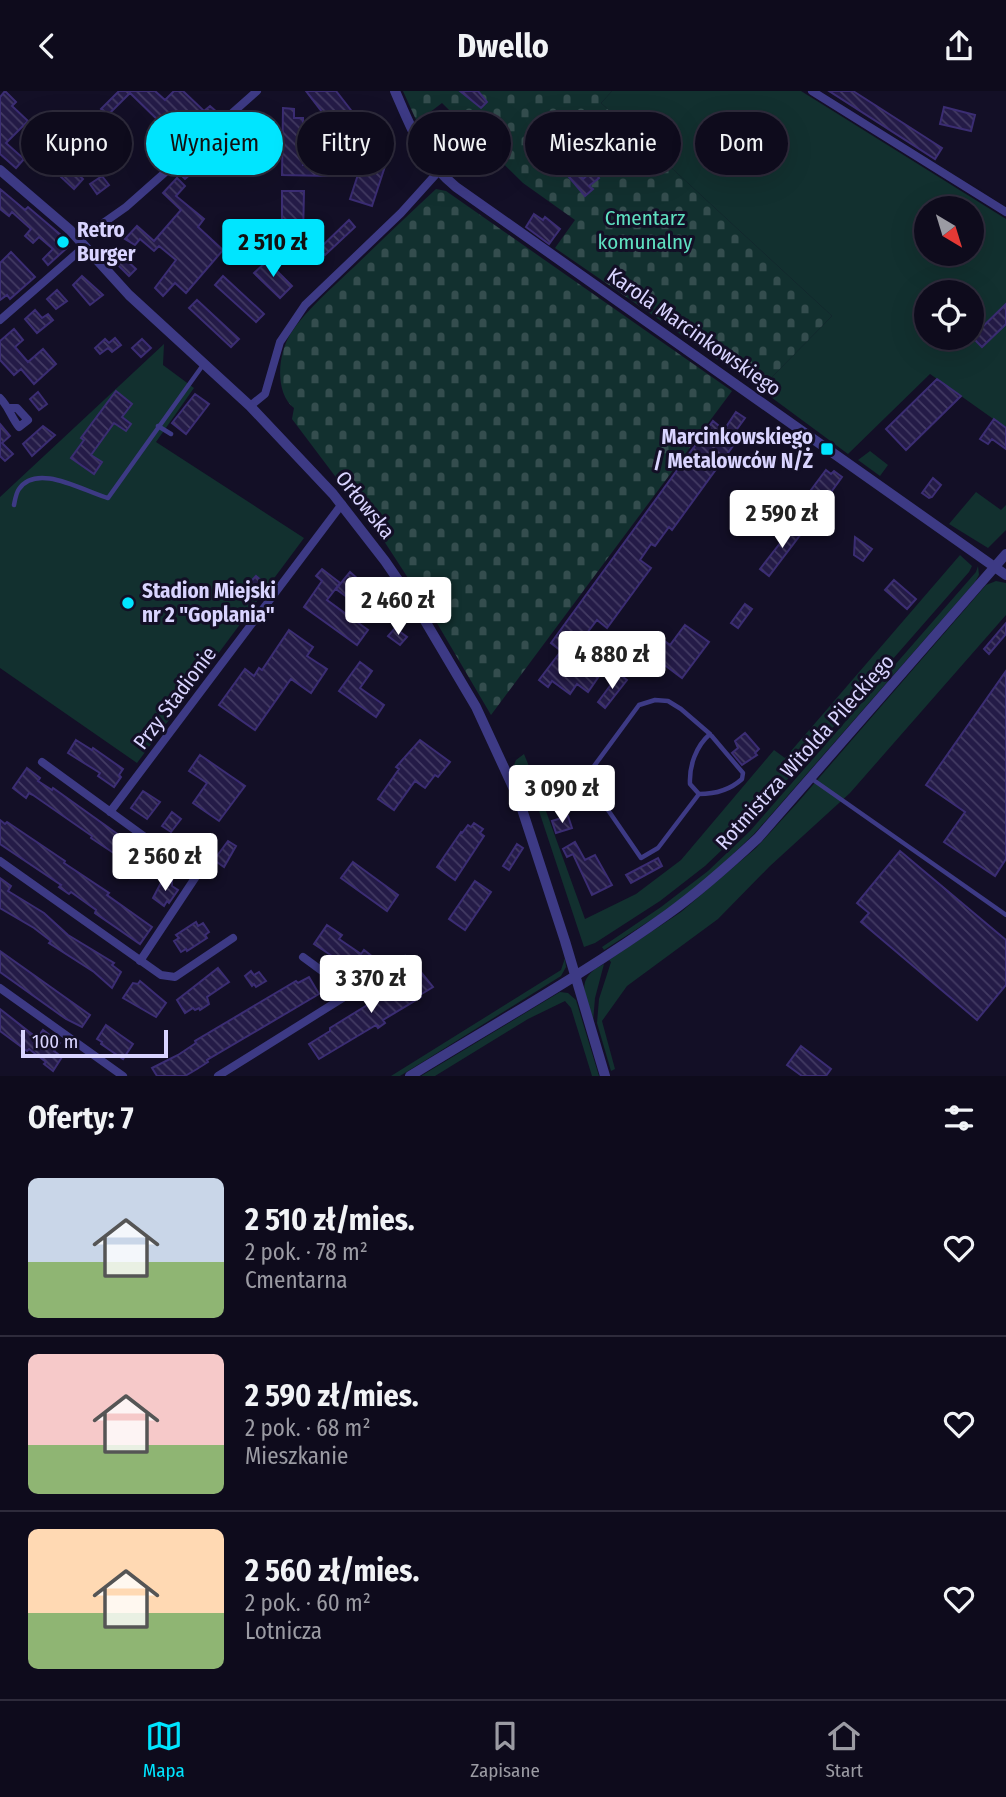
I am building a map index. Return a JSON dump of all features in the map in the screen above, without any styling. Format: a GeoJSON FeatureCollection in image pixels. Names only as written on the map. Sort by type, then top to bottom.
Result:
{"type":"FeatureCollection","features":[{"type":"Feature","properties":{"kind":"street"},"geometry":{"type":"LineString","coordinates":[[0,320],[81,243],[126,207],[257,91]]}},
{"type":"Feature","properties":{"kind":"street","name":"Karola Marcinkowskiego"},"geometry":{"type":"LineString","coordinates":[[395,91],[408,120]]}},
{"type":"Feature","properties":{"kind":"street"},"geometry":{"type":"LineString","coordinates":[[812,91],[1006,212]]}},
{"type":"Feature","properties":{"kind":"street","name":"Orłowska"},"geometry":{"type":"LineString","coordinates":[[0,170],[81,243],[129,295],[250,407],[342,504],[391,571],[476,707],[519,800],[605,1076]]}},
{"type":"Feature","properties":{"kind":"street"},"geometry":{"type":"LineString","coordinates":[[250,407],[265,394],[280,342],[305,305],[401,213],[435,175]]}},
{"type":"Feature","properties":{"kind":"street","name":"Karola Marcinkowskiego"},"geometry":{"type":"LineString","coordinates":[[442,175],[509,226],[1006,575]]}},
{"type":"Feature","properties":{"kind":"street"},"geometry":{"type":"LineString","coordinates":[[0,398],[9,408]]}},
{"type":"Feature","properties":{"kind":"street","name":"Przy Stadionie"},"geometry":{"type":"LineString","coordinates":[[110,812],[342,504]]}},
{"type":"Feature","properties":{"kind":"street","name":"Rotmistrza Witolda Pileckiego"},"geometry":{"type":"LineString","coordinates":[[410,1076],[669,914],[715,877],[758,838],[1006,554]]}},
{"type":"Feature","properties":{"kind":"street"},"geometry":{"type":"LineString","coordinates":[[41,762],[197,875],[140,961]]}},
{"type":"Feature","properties":{"kind":"street"},"geometry":{"type":"LineString","coordinates":[[0,861],[161,975],[175,977],[233,938]]}},
{"type":"Feature","properties":{"kind":"street"},"geometry":{"type":"LineString","coordinates":[[303,957],[352,993]]}},
{"type":"Feature","properties":{"kind":"street"},"geometry":{"type":"LineString","coordinates":[[218,1076],[405,959]]}},
{"type":"Feature","properties":{"kind":"street"},"geometry":{"type":"LineString","coordinates":[[0,988],[122,1076]]}},
{"type":"Feature","properties":{"kind":"lane"},"geometry":{"type":"LineString","coordinates":[[13,505],[19,488],[33,478],[58,479],[108,498],[204,364]]}},
{"type":"Feature","properties":{"kind":"lane"},"geometry":{"type":"LineString","coordinates":[[158,426],[171,434]]}},
{"type":"Feature","properties":{"kind":"lane"},"geometry":{"type":"LineString","coordinates":[[519,800],[586,777],[639,705],[655,700],[668,701],[681,709],[710,734],[743,773],[742,779],[736,785],[699,794],[658,848],[640,858],[586,777]]}},
{"type":"Feature","properties":{"kind":"lane"},"geometry":{"type":"LineString","coordinates":[[699,794],[690,784],[691,765],[701,742],[710,734]]}},
{"type":"Feature","properties":{"kind":"lane"},"geometry":{"type":"LineString","coordinates":[[810,778],[1006,915]]}},
{"type":"Feature","properties":{"kind":"green space","name":"Cmentarz komunalny"},"geometry":{"type":"Polygon","coordinates":[[[403,91],[612,91],[601,103],[611,112],[525,112],[525,175],[679,175],[832,316],[760,389],[555,248],[575,220],[523,183],[511,171],[511,112],[451,112],[442,103],[430,112],[412,112],[403,91]]]}},
{"type":"Feature","properties":{"kind":"green space"},"geometry":{"type":"Polygon","coordinates":[[[612,91],[801,91],[969,196],[914,196],[914,266],[984,266],[984,205],[1006,219],[1006,428],[930,374],[848,454],[760,389],[832,316],[679,175],[681,112],[611,112],[601,103],[612,91]]]}},
{"type":"Feature","properties":{"kind":"green space"},"geometry":{"type":"Polygon","coordinates":[[[436,189],[446,191],[732,391],[491,715],[434,618],[384,541],[292,419],[294,408],[283,392],[281,383],[283,351],[298,324],[436,189]]]}},
{"type":"Feature","properties":{"kind":"green space","name":"Stadion Miejski nr 2 \"Goplania\""},"geometry":{"type":"Polygon","coordinates":[[[164,344],[163,365],[194,388],[156,442],[304,538],[137,763],[0,668],[0,497],[164,344]]]}},
{"type":"Feature","properties":{"kind":"green space"},"geometry":{"type":"Polygon","coordinates":[[[870,451],[888,465],[880,476],[858,460],[870,451]]]}},
{"type":"Feature","properties":{"kind":"green space"},"geometry":{"type":"Polygon","coordinates":[[[976,492],[1001,510],[1006,505],[1006,530],[988,548],[949,524],[976,492]]]}},
{"type":"Feature","properties":{"kind":"green space"},"geometry":{"type":"Polygon","coordinates":[[[960,555],[972,566],[969,572],[745,828],[705,866],[660,901],[595,943],[584,947],[536,802],[542,800],[585,919],[636,894],[681,860],[774,750],[785,758],[960,555]]]}},
{"type":"Feature","properties":{"kind":"green space"},"geometry":{"type":"Polygon","coordinates":[[[978,566],[979,575],[975,582],[754,834],[712,874],[665,911],[604,950],[602,947],[708,871],[750,831],[976,572],[978,566]]]}},
{"type":"Feature","properties":{"kind":"green space"},"geometry":{"type":"Polygon","coordinates":[[[996,581],[1006,583],[1006,615],[850,793],[770,866],[718,919],[627,986],[602,1021],[615,1069],[611,1071],[597,1023],[599,999],[611,962],[609,960],[681,912],[756,848],[986,585],[996,581]]]}},
{"type":"Feature","properties":{"kind":"green space"},"geometry":{"type":"Polygon","coordinates":[[[524,754],[537,786],[525,789],[514,765],[524,754]]]}},
{"type":"Feature","properties":{"kind":"green space"},"geometry":{"type":"Polygon","coordinates":[[[565,958],[566,967],[561,976],[400,1076],[391,1076],[561,970],[565,958]]]}},
{"type":"Feature","properties":{"kind":"green space"},"geometry":{"type":"Polygon","coordinates":[[[604,964],[595,998],[593,1022],[585,996],[585,982],[594,970],[604,964]]]}},
{"type":"Feature","properties":{"kind":"green space"},"geometry":{"type":"Polygon","coordinates":[[[560,992],[568,993],[576,1000],[599,1076],[592,1076],[571,1008],[565,1001],[528,1019],[435,1076],[421,1076],[560,992]]]}},
{"type":"Feature","properties":{"kind":"building"},"geometry":{"type":"Polygon","coordinates":[[[5,91],[16,102],[12,106],[21,114],[21,128],[6,143],[21,156],[21,162],[16,168],[0,154],[0,97],[5,91]]]}},
{"type":"Feature","properties":{"kind":"building"},"geometry":{"type":"Polygon","coordinates":[[[119,91],[155,91],[165,100],[174,91],[183,91],[204,111],[210,106],[217,112],[150,112],[130,93],[111,112],[101,109],[119,91]]]}},
{"type":"Feature","properties":{"kind":"building"},"geometry":{"type":"Polygon","coordinates":[[[306,91],[336,91],[352,112],[322,112],[306,91]]]}},
{"type":"Feature","properties":{"kind":"building"},"geometry":{"type":"Polygon","coordinates":[[[460,91],[478,91],[487,102],[481,108],[460,91]]]}},
{"type":"Feature","properties":{"kind":"building"},"geometry":{"type":"Polygon","coordinates":[[[829,91],[853,91],[942,148],[935,159],[829,91]]]}},
{"type":"Feature","properties":{"kind":"building"},"geometry":{"type":"Polygon","coordinates":[[[944,107],[975,115],[971,131],[940,124],[944,107]]]}},
{"type":"Feature","properties":{"kind":"building"},"geometry":{"type":"Polygon","coordinates":[[[283,108],[294,109],[294,118],[297,118],[297,175],[328,176],[282,175],[283,108]]]}},
{"type":"Feature","properties":{"kind":"building"},"geometry":{"type":"Polygon","coordinates":[[[79,175],[83,179],[74,189],[61,177],[79,175]]]}},
{"type":"Feature","properties":{"kind":"building"},"geometry":{"type":"Polygon","coordinates":[[[358,175],[382,175],[372,206],[350,199],[358,175]]]}},
{"type":"Feature","properties":{"kind":"building"},"geometry":{"type":"Polygon","coordinates":[[[580,175],[583,179],[587,175],[597,175],[599,178],[589,186],[593,189],[585,196],[569,177],[580,175]]]}},
{"type":"Feature","properties":{"kind":"building"},"geometry":{"type":"Polygon","coordinates":[[[102,176],[109,185],[97,194],[90,184],[102,176]]]}},
{"type":"Feature","properties":{"kind":"building"},"geometry":{"type":"Polygon","coordinates":[[[177,178],[185,186],[176,196],[204,219],[198,227],[223,250],[186,293],[175,283],[163,296],[155,288],[176,260],[159,246],[154,251],[140,239],[135,245],[125,239],[137,226],[154,241],[181,210],[163,193],[177,178]]]}},
{"type":"Feature","properties":{"kind":"building"},"geometry":{"type":"Polygon","coordinates":[[[0,189],[25,210],[28,207],[69,242],[69,246],[48,265],[43,259],[53,249],[39,237],[33,243],[25,236],[31,229],[12,212],[9,216],[0,209],[0,189]]]}},
{"type":"Feature","properties":{"kind":"building"},"geometry":{"type":"Polygon","coordinates":[[[282,191],[304,191],[303,237],[282,236],[282,191]]]}},
{"type":"Feature","properties":{"kind":"building"},"geometry":{"type":"Polygon","coordinates":[[[534,214],[543,220],[545,217],[560,229],[549,244],[526,227],[534,214]]]}},
{"type":"Feature","properties":{"kind":"building"},"geometry":{"type":"Polygon","coordinates":[[[349,220],[355,227],[325,255],[319,249],[349,220]]]}},
{"type":"Feature","properties":{"kind":"building"},"geometry":{"type":"Polygon","coordinates":[[[11,252],[35,277],[10,299],[7,295],[0,300],[0,263],[11,252]]]}},
{"type":"Feature","properties":{"kind":"building"},"geometry":{"type":"Polygon","coordinates":[[[123,257],[136,269],[129,276],[116,263],[123,257]]]}},
{"type":"Feature","properties":{"kind":"building"},"geometry":{"type":"Polygon","coordinates":[[[267,261],[292,286],[280,298],[254,273],[267,261]]]}},
{"type":"Feature","properties":{"kind":"building"},"geometry":{"type":"Polygon","coordinates":[[[82,276],[103,295],[90,305],[73,285],[82,276]]]}},
{"type":"Feature","properties":{"kind":"building"},"geometry":{"type":"Polygon","coordinates":[[[223,276],[264,314],[256,322],[215,285],[223,276]]]}},
{"type":"Feature","properties":{"kind":"building"},"geometry":{"type":"Polygon","coordinates":[[[57,290],[67,301],[56,309],[47,299],[57,290]]]}},
{"type":"Feature","properties":{"kind":"building"},"geometry":{"type":"Polygon","coordinates":[[[197,300],[239,339],[231,347],[189,308],[197,300]]]}},
{"type":"Feature","properties":{"kind":"building"},"geometry":{"type":"Polygon","coordinates":[[[1006,304],[1006,324],[984,345],[984,325],[1006,304]]]}},
{"type":"Feature","properties":{"kind":"building"},"geometry":{"type":"Polygon","coordinates":[[[35,310],[42,318],[48,314],[53,320],[37,333],[25,319],[35,310]]]}},
{"type":"Feature","properties":{"kind":"building"},"geometry":{"type":"Polygon","coordinates":[[[14,329],[23,340],[15,347],[28,362],[43,349],[56,364],[34,384],[21,369],[14,375],[0,360],[0,341],[14,329]]]}},
{"type":"Feature","properties":{"kind":"building"},"geometry":{"type":"Polygon","coordinates":[[[115,338],[121,345],[112,352],[108,348],[100,354],[95,348],[105,339],[109,343],[115,338]]]}},
{"type":"Feature","properties":{"kind":"building"},"geometry":{"type":"Polygon","coordinates":[[[142,339],[151,348],[141,357],[132,348],[142,339]]]}},
{"type":"Feature","properties":{"kind":"building"},"geometry":{"type":"Polygon","coordinates":[[[937,379],[961,396],[906,450],[886,429],[937,379]]]}},
{"type":"Feature","properties":{"kind":"building"},"geometry":{"type":"Polygon","coordinates":[[[116,391],[132,404],[122,417],[131,424],[126,431],[114,423],[91,455],[102,462],[94,474],[71,458],[84,440],[81,438],[116,391]]]}},
{"type":"Feature","properties":{"kind":"building"},"geometry":{"type":"Polygon","coordinates":[[[38,392],[47,404],[39,410],[30,399],[38,392]]]}},
{"type":"Feature","properties":{"kind":"building"},"geometry":{"type":"Polygon","coordinates":[[[195,394],[209,404],[186,434],[172,423],[195,394]]]}},
{"type":"Feature","properties":{"kind":"building"},"geometry":{"type":"Polygon","coordinates":[[[736,412],[745,418],[732,436],[738,439],[672,530],[669,527],[655,546],[651,544],[640,560],[651,568],[607,628],[597,620],[587,633],[605,646],[593,661],[604,669],[588,692],[577,684],[570,694],[552,681],[548,687],[539,680],[561,651],[551,643],[713,421],[724,430],[736,412]]]}},
{"type":"Feature","properties":{"kind":"building"},"geometry":{"type":"Polygon","coordinates":[[[994,419],[1006,428],[1006,449],[992,439],[988,444],[980,439],[994,419]]]}},
{"type":"Feature","properties":{"kind":"building"},"geometry":{"type":"Polygon","coordinates":[[[0,424],[10,436],[2,443],[13,454],[5,461],[0,456],[0,424]]]}},
{"type":"Feature","properties":{"kind":"building"},"geometry":{"type":"Polygon","coordinates":[[[43,426],[55,435],[32,456],[23,444],[43,426]]]}},
{"type":"Feature","properties":{"kind":"building"},"geometry":{"type":"Polygon","coordinates":[[[826,470],[831,474],[834,471],[842,477],[816,513],[802,502],[826,470]]]}},
{"type":"Feature","properties":{"kind":"building"},"geometry":{"type":"Polygon","coordinates":[[[933,478],[941,485],[929,498],[922,493],[933,478]]]}},
{"type":"Feature","properties":{"kind":"building"},"geometry":{"type":"Polygon","coordinates":[[[795,524],[804,530],[769,576],[760,569],[795,524]]]}},
{"type":"Feature","properties":{"kind":"building"},"geometry":{"type":"Polygon","coordinates":[[[855,537],[872,549],[863,561],[854,555],[855,537]]]}},
{"type":"Feature","properties":{"kind":"building"},"geometry":{"type":"Polygon","coordinates":[[[322,569],[340,583],[327,600],[368,630],[357,645],[304,607],[322,581],[316,576],[322,569]]]}},
{"type":"Feature","properties":{"kind":"building"},"geometry":{"type":"Polygon","coordinates":[[[350,572],[380,600],[377,605],[384,611],[377,619],[336,589],[350,572]]]}},
{"type":"Feature","properties":{"kind":"building"},"geometry":{"type":"Polygon","coordinates":[[[256,576],[263,582],[248,601],[241,595],[244,592],[242,591],[256,576]]]}},
{"type":"Feature","properties":{"kind":"building"},"geometry":{"type":"Polygon","coordinates":[[[894,580],[916,599],[907,609],[885,590],[894,580]]]}},
{"type":"Feature","properties":{"kind":"building"},"geometry":{"type":"Polygon","coordinates":[[[745,604],[752,609],[738,628],[731,623],[745,604]]]}},
{"type":"Feature","properties":{"kind":"building"},"geometry":{"type":"Polygon","coordinates":[[[1006,623],[1006,634],[989,654],[984,649],[1006,623]]]}},
{"type":"Feature","properties":{"kind":"building"},"geometry":{"type":"Polygon","coordinates":[[[685,625],[709,642],[682,678],[642,648],[654,633],[670,645],[685,625]]]}},
{"type":"Feature","properties":{"kind":"building"},"geometry":{"type":"Polygon","coordinates":[[[395,628],[407,637],[400,645],[388,636],[395,628]]]}},
{"type":"Feature","properties":{"kind":"building"},"geometry":{"type":"Polygon","coordinates":[[[289,630],[313,647],[307,656],[327,669],[311,693],[291,679],[255,730],[219,705],[245,669],[254,676],[259,668],[262,670],[289,630]]]}},
{"type":"Feature","properties":{"kind":"building"},"geometry":{"type":"Polygon","coordinates":[[[620,640],[634,650],[625,662],[612,652],[620,640]]]}},
{"type":"Feature","properties":{"kind":"building"},"geometry":{"type":"Polygon","coordinates":[[[360,662],[372,671],[360,688],[384,705],[376,717],[339,691],[360,662]]]}},
{"type":"Feature","properties":{"kind":"building"},"geometry":{"type":"Polygon","coordinates":[[[1006,671],[1006,859],[995,876],[944,842],[965,812],[926,785],[1006,671]]]}},
{"type":"Feature","properties":{"kind":"building"},"geometry":{"type":"Polygon","coordinates":[[[619,674],[627,680],[605,708],[598,702],[619,674]]]}},
{"type":"Feature","properties":{"kind":"building"},"geometry":{"type":"Polygon","coordinates":[[[745,733],[759,749],[755,753],[757,755],[742,765],[732,753],[738,748],[735,741],[745,733]]]}},
{"type":"Feature","properties":{"kind":"building"},"geometry":{"type":"Polygon","coordinates":[[[76,740],[92,750],[93,748],[123,769],[114,787],[98,776],[100,773],[68,753],[76,740]]]}},
{"type":"Feature","properties":{"kind":"building"},"geometry":{"type":"Polygon","coordinates":[[[420,740],[450,762],[425,788],[415,781],[394,810],[378,799],[399,769],[396,767],[420,740]]]}},
{"type":"Feature","properties":{"kind":"building"},"geometry":{"type":"Polygon","coordinates":[[[200,755],[245,786],[219,821],[193,803],[207,783],[189,771],[200,755]]]}},
{"type":"Feature","properties":{"kind":"building"},"geometry":{"type":"Polygon","coordinates":[[[27,768],[40,778],[38,781],[52,790],[53,788],[137,848],[127,862],[33,795],[29,793],[26,798],[13,788],[27,768]]]}},
{"type":"Feature","properties":{"kind":"building"},"geometry":{"type":"Polygon","coordinates":[[[143,791],[160,802],[147,819],[131,808],[143,791]]]}},
{"type":"Feature","properties":{"kind":"building"},"geometry":{"type":"Polygon","coordinates":[[[172,812],[181,819],[171,832],[162,826],[172,812]]]}},
{"type":"Feature","properties":{"kind":"building"},"geometry":{"type":"Polygon","coordinates":[[[568,816],[572,828],[556,833],[552,821],[568,816]]]}},
{"type":"Feature","properties":{"kind":"building"},"geometry":{"type":"Polygon","coordinates":[[[0,820],[65,861],[64,863],[109,893],[107,895],[152,927],[140,944],[95,913],[96,910],[71,892],[69,894],[59,887],[61,885],[0,844],[0,820]]]}},
{"type":"Feature","properties":{"kind":"building"},"geometry":{"type":"Polygon","coordinates":[[[474,823],[483,829],[480,833],[484,836],[455,880],[437,867],[461,832],[474,823]]]}},
{"type":"Feature","properties":{"kind":"building"},"geometry":{"type":"Polygon","coordinates":[[[228,841],[236,846],[224,867],[214,860],[228,841]]]}},
{"type":"Feature","properties":{"kind":"building"},"geometry":{"type":"Polygon","coordinates":[[[575,842],[585,860],[595,855],[612,885],[592,895],[573,854],[567,857],[563,849],[575,842]]]}},
{"type":"Feature","properties":{"kind":"building"},"geometry":{"type":"Polygon","coordinates":[[[517,844],[523,848],[509,870],[503,866],[517,844]]]}},
{"type":"Feature","properties":{"kind":"building"},"geometry":{"type":"Polygon","coordinates":[[[900,851],[1006,940],[1006,985],[977,1020],[861,922],[869,913],[857,903],[900,851]]]}},
{"type":"Feature","properties":{"kind":"building"},"geometry":{"type":"Polygon","coordinates":[[[658,858],[662,866],[631,883],[626,875],[658,858]]]}},
{"type":"Feature","properties":{"kind":"building"},"geometry":{"type":"Polygon","coordinates":[[[353,862],[398,895],[387,911],[341,878],[353,862]]]}},
{"type":"Feature","properties":{"kind":"building"},"geometry":{"type":"Polygon","coordinates":[[[0,878],[11,886],[8,891],[44,913],[68,935],[114,963],[112,965],[121,972],[112,988],[94,972],[49,943],[51,941],[34,928],[0,908],[0,878]]]}},
{"type":"Feature","properties":{"kind":"building"},"geometry":{"type":"Polygon","coordinates":[[[163,879],[172,881],[172,886],[178,890],[164,906],[153,898],[163,879]]]}},
{"type":"Feature","properties":{"kind":"building"},"geometry":{"type":"Polygon","coordinates":[[[475,881],[491,892],[465,930],[449,919],[475,881]]]}},
{"type":"Feature","properties":{"kind":"building"},"geometry":{"type":"Polygon","coordinates":[[[196,922],[198,926],[203,923],[209,932],[205,935],[207,938],[181,952],[174,941],[179,938],[176,935],[196,922]]]}},
{"type":"Feature","properties":{"kind":"building"},"geometry":{"type":"Polygon","coordinates":[[[327,925],[342,935],[339,939],[361,954],[364,950],[373,957],[371,964],[365,969],[347,960],[344,964],[314,944],[327,925]]]}},
{"type":"Feature","properties":{"kind":"building"},"geometry":{"type":"Polygon","coordinates":[[[0,951],[90,1015],[82,1027],[66,1019],[0,972],[0,951]]]}},
{"type":"Feature","properties":{"kind":"building"},"geometry":{"type":"Polygon","coordinates":[[[218,968],[229,982],[207,997],[209,1004],[200,1010],[193,1008],[185,1013],[177,1000],[218,968]]]}},
{"type":"Feature","properties":{"kind":"building"},"geometry":{"type":"Polygon","coordinates":[[[251,971],[254,975],[259,972],[266,981],[256,987],[254,984],[252,986],[245,976],[251,971]]]}},
{"type":"Feature","properties":{"kind":"building"},"geometry":{"type":"Polygon","coordinates":[[[421,972],[433,987],[383,1020],[385,1023],[378,1028],[376,1025],[319,1059],[309,1044],[330,1031],[330,1028],[421,972]]]}},
{"type":"Feature","properties":{"kind":"building"},"geometry":{"type":"Polygon","coordinates":[[[309,977],[319,994],[207,1060],[208,1062],[185,1076],[157,1076],[152,1068],[178,1055],[196,1043],[195,1041],[296,981],[298,983],[309,977]]]}},
{"type":"Feature","properties":{"kind":"building"},"geometry":{"type":"Polygon","coordinates":[[[140,981],[166,1003],[156,1017],[123,998],[133,983],[138,984],[140,981]]]}},
{"type":"Feature","properties":{"kind":"building"},"geometry":{"type":"Polygon","coordinates":[[[0,1009],[37,1038],[43,1030],[60,1043],[54,1051],[62,1057],[53,1071],[29,1049],[27,1051],[0,1031],[0,1009]]]}},
{"type":"Feature","properties":{"kind":"building"},"geometry":{"type":"Polygon","coordinates":[[[106,1025],[133,1044],[123,1059],[97,1039],[106,1025]]]}},
{"type":"Feature","properties":{"kind":"building"},"geometry":{"type":"Polygon","coordinates":[[[801,1046],[831,1069],[826,1076],[802,1076],[787,1065],[801,1046]]]}},
{"type":"Feature","properties":{"kind":"place","name":"Retro Burger"},"geometry":{"type":"Point","coordinates":[63,242]}},
{"type":"Feature","properties":{"kind":"place","name":"Marcinkowskiego / Metalowców N/Ż"},"geometry":{"type":"Point","coordinates":[827,449]}},
{"type":"Feature","properties":{"kind":"place","name":"Stadion Miejski nr 2 \"Goplania\""},"geometry":{"type":"Point","coordinates":[128,603]}}]}
